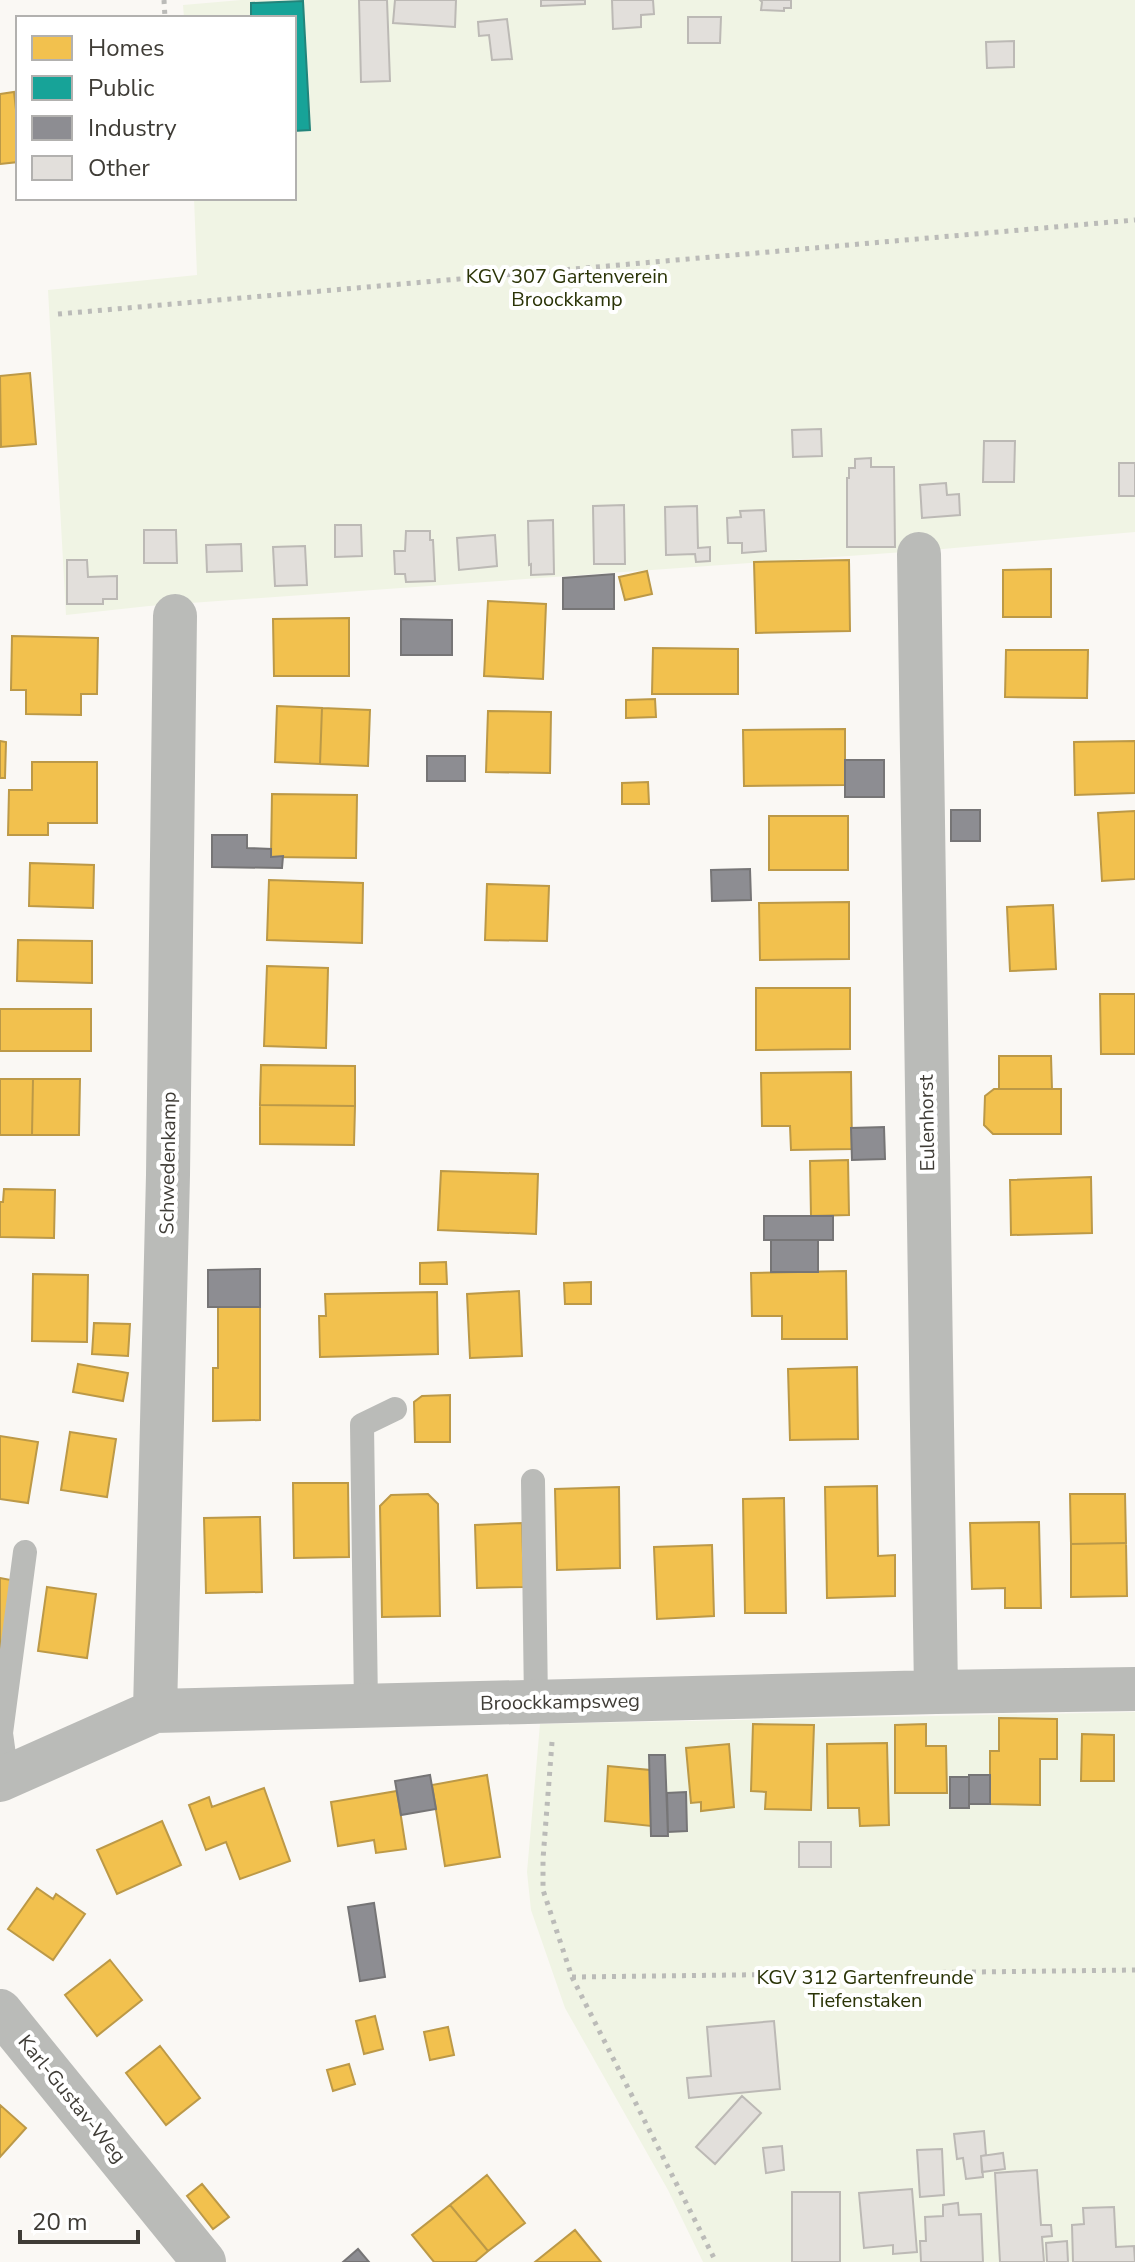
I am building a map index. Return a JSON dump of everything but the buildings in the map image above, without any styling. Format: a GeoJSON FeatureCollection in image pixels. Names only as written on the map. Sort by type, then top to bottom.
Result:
{"type":"FeatureCollection","features":[{"type":"Feature","properties":{"kind":"street","name":"Eulenhorst"},"geometry":{"type":"LineString","coordinates":[[919,554],[936,1692]]}},
{"type":"Feature","properties":{"kind":"street","name":"Schwedenkamp"},"geometry":{"type":"LineString","coordinates":[[155,1711],[168,1175],[175,616]]}},
{"type":"Feature","properties":{"kind":"street","name":"Broockkampsweg"},"geometry":{"type":"LineString","coordinates":[[4,1778],[155,1711],[1135,1689]]}},
{"type":"Feature","properties":{"kind":"street","name":"Karl-Gustav-Weg"},"geometry":{"type":"LineString","coordinates":[[0,2011],[204,2262]]}},
{"type":"Feature","properties":{"kind":"lane"},"geometry":{"type":"LineString","coordinates":[[366,1705],[362,1425],[395,1409]]}},
{"type":"Feature","properties":{"kind":"lane"},"geometry":{"type":"LineString","coordinates":[[533,1481],[546,1703]]}},
{"type":"Feature","properties":{"kind":"lane"},"geometry":{"type":"LineString","coordinates":[[4,1778],[1,1733],[25,1552]]}},
{"type":"Feature","properties":{"kind":"path"},"geometry":{"type":"LineString","coordinates":[[58,314],[1135,220]]}},
{"type":"Feature","properties":{"kind":"path"},"geometry":{"type":"LineString","coordinates":[[546,1703],[543,1890],[572,1977],[716,2262]]}},
{"type":"Feature","properties":{"kind":"path"},"geometry":{"type":"LineString","coordinates":[[572,1977],[1135,1970]]}},
{"type":"Feature","properties":{"kind":"green space","name":"KGV 307 Gartenverein Broockkamp"},"geometry":{"type":"Polygon","coordinates":[[[241,0],[1135,0],[1135,532],[932,550],[149,606],[66,615],[48,290],[197,275],[194,200],[296,200],[296,16],[184,16],[183,5],[241,0]]]}},
{"type":"Feature","properties":{"kind":"green space","name":"KGV 312 Gartenfreunde Tiefenstaken"},"geometry":{"type":"Polygon","coordinates":[[[1135,1712],[1135,2262],[703,2262],[668,2190],[565,2008],[531,1910],[527,1872],[540,1724],[1135,1712]]]}}]}
